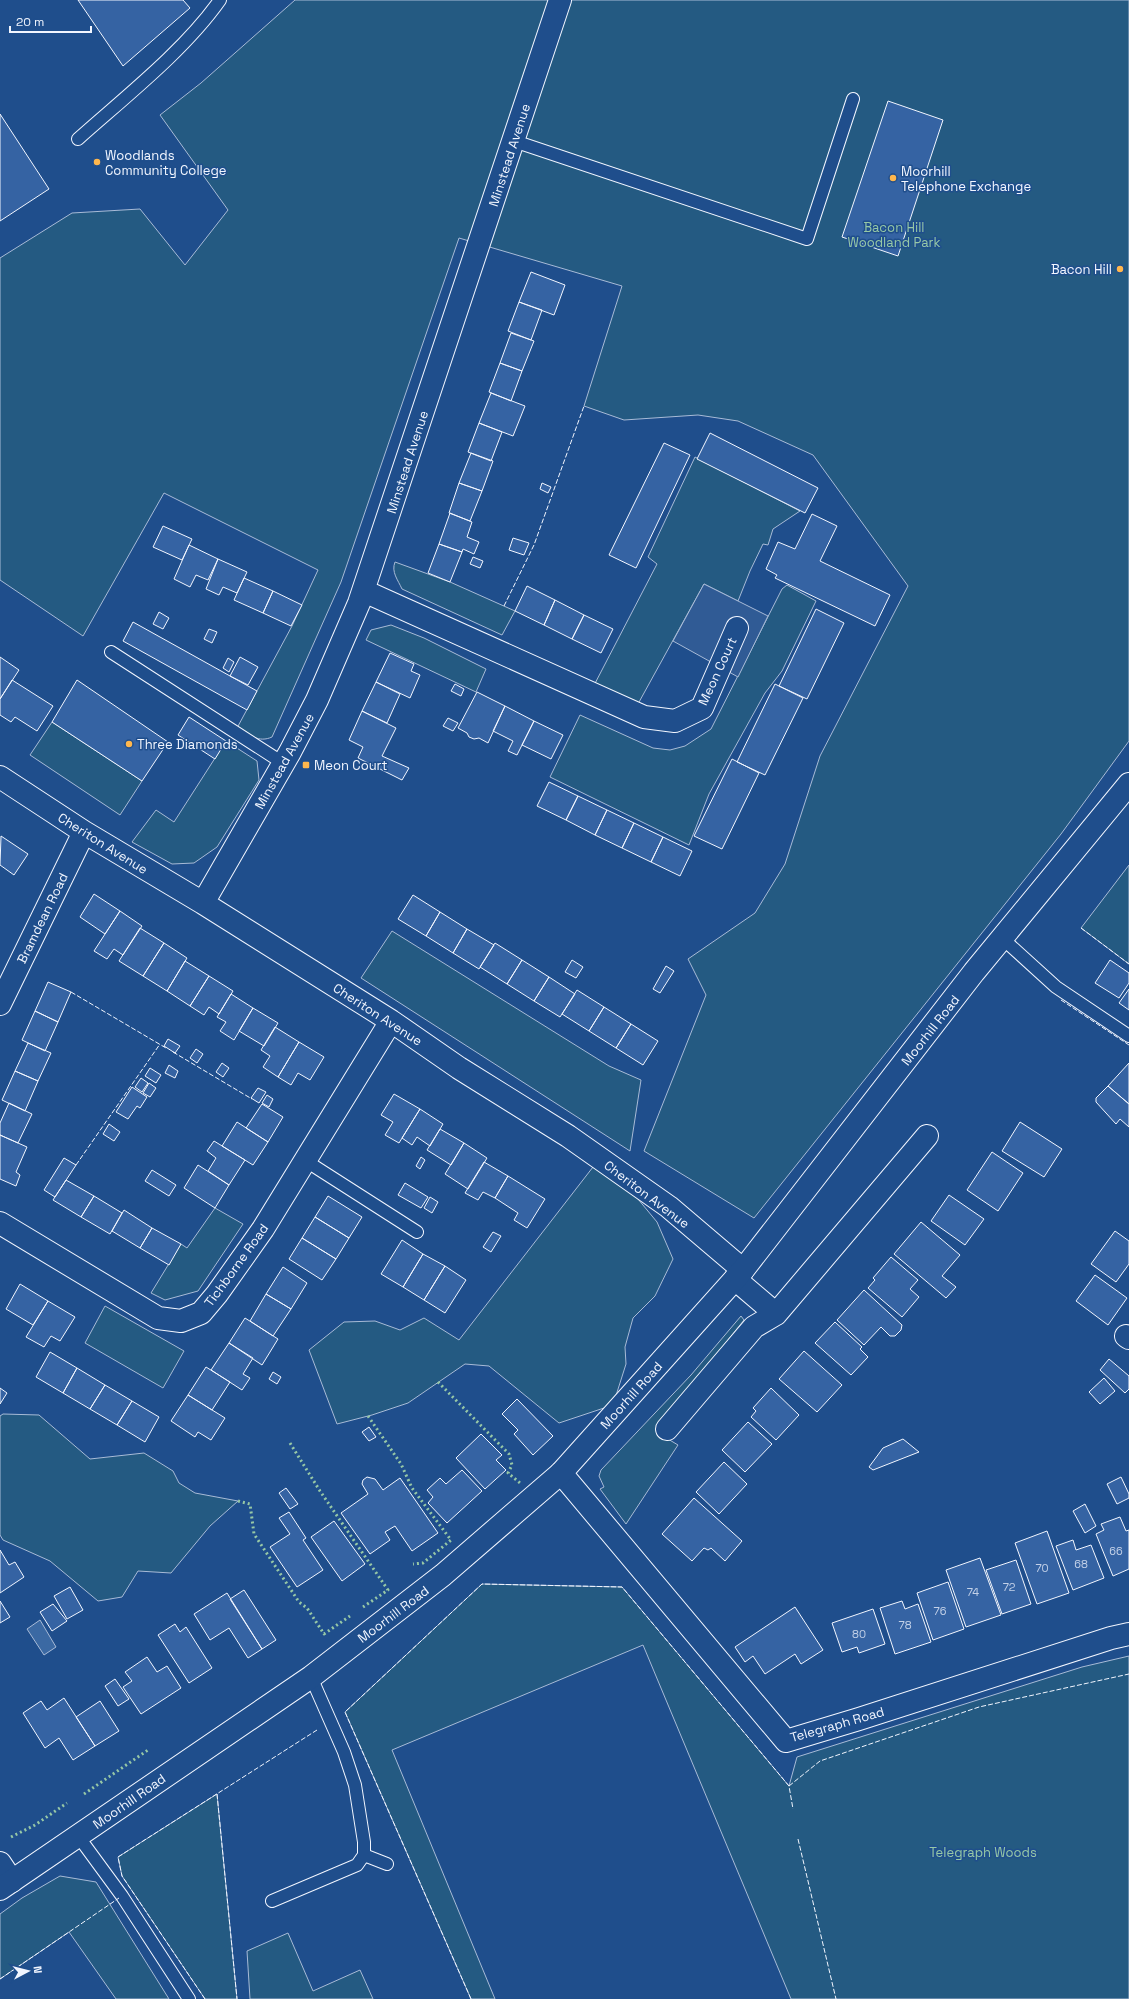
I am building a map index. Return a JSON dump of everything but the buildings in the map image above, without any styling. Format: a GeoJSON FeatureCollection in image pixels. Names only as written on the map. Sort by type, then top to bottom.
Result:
{"type":"FeatureCollection","features":[{"type":"Feature","properties":{"kind":"street","name":"Minstead Avenue"},"geometry":{"type":"LineString","coordinates":[[202,903],[283,763],[317,700],[364,591],[560,0]]}},
{"type":"Feature","properties":{"kind":"street","name":"Meon Court"},"geometry":{"type":"LineString","coordinates":[[364,591],[644,717],[675,721],[702,708],[737,628]]}},
{"type":"Feature","properties":{"kind":"street","name":"Cheriton Avenue"},"geometry":{"type":"LineString","coordinates":[[0,777],[84,832],[391,1020],[459,1068],[568,1136],[662,1203],[739,1275]]}},
{"type":"Feature","properties":{"kind":"street","name":"Moorhill Road"},"geometry":{"type":"LineString","coordinates":[[6,1885],[311,1677],[443,1575],[561,1473],[739,1275],[1002,938],[1129,784]]}},
{"type":"Feature","properties":{"kind":"street","name":"Bramdean Road"},"geometry":{"type":"LineString","coordinates":[[0,1004],[84,832]]}},
{"type":"Feature","properties":{"kind":"street","name":"Tichborne Road"},"geometry":{"type":"LineString","coordinates":[[0,1223],[158,1318],[181,1321],[201,1313],[217,1294],[263,1229],[391,1020]]}},
{"type":"Feature","properties":{"kind":"street"},"geometry":{"type":"LineString","coordinates":[[667,1429],[754,1327],[776,1314],[927,1136]]}},
{"type":"Feature","properties":{"kind":"street"},"geometry":{"type":"LineString","coordinates":[[739,1275],[776,1314]]}},
{"type":"Feature","properties":{"kind":"street","name":"Telegraph Road"},"geometry":{"type":"LineString","coordinates":[[561,1473],[786,1741],[1112,1638],[1129,1634]]}},
{"type":"Feature","properties":{"kind":"street"},"geometry":{"type":"LineString","coordinates":[[0,1863],[6,1885]]}},
{"type":"Feature","properties":{"kind":"lane"},"geometry":{"type":"LineString","coordinates":[[78,139],[179,47],[207,18],[220,0]]}},
{"type":"Feature","properties":{"kind":"lane"},"geometry":{"type":"LineString","coordinates":[[514,141],[807,239],[853,99]]}},
{"type":"Feature","properties":{"kind":"lane"},"geometry":{"type":"LineString","coordinates":[[111,652],[283,763]]}},
{"type":"Feature","properties":{"kind":"lane"},"geometry":{"type":"LineString","coordinates":[[1002,938],[1056,987],[1129,1036]]}},
{"type":"Feature","properties":{"kind":"lane"},"geometry":{"type":"LineString","coordinates":[[306,1161],[417,1232]]}},
{"type":"Feature","properties":{"kind":"lane"},"geometry":{"type":"LineString","coordinates":[[272,1901],[357,1865],[364,1855],[364,1842],[355,1785],[344,1752],[311,1677]]}},
{"type":"Feature","properties":{"kind":"lane"},"geometry":{"type":"LineString","coordinates":[[78,1836],[122,1896],[189,1999]]}},
{"type":"Feature","properties":{"kind":"lane"},"geometry":{"type":"LineString","coordinates":[[364,1855],[387,1864]]}},
{"type":"Feature","properties":{"kind":"green space","name":"Bacon Hill Woodland Park"},"geometry":{"type":"Polygon","coordinates":[[[295,0],[1129,0],[1129,741],[1061,834],[754,1218],[644,1151],[706,995],[688,959],[755,913],[785,864],[820,756],[908,586],[813,455],[738,421],[698,415],[624,420],[584,406],[622,286],[459,238],[341,582],[272,737],[267,739],[258,739],[237,728],[292,626],[318,570],[164,493],[83,636],[0,580],[0,258],[72,213],[140,209],[185,265],[228,210],[160,115],[201,83],[295,0]]]}},
{"type":"Feature","properties":{"kind":"green space"},"geometry":{"type":"Polygon","coordinates":[[[695,457],[800,511],[773,529],[768,545],[763,544],[738,601],[704,584],[633,713],[590,693],[657,564],[648,557],[695,457]]]}},
{"type":"Feature","properties":{"kind":"green space"},"geometry":{"type":"Polygon","coordinates":[[[395,562],[450,582],[515,611],[502,635],[402,589],[394,573],[395,562]]]}},
{"type":"Feature","properties":{"kind":"green space"},"geometry":{"type":"Polygon","coordinates":[[[787,585],[816,601],[782,671],[765,693],[709,794],[689,845],[550,777],[580,715],[653,748],[670,750],[685,746],[711,729],[782,589],[787,585]]]}},
{"type":"Feature","properties":{"kind":"green space"},"geometry":{"type":"Polygon","coordinates":[[[391,625],[424,638],[486,669],[476,692],[366,640],[371,630],[391,625]]]}},
{"type":"Feature","properties":{"kind":"green space"},"geometry":{"type":"Polygon","coordinates":[[[52,722],[142,781],[120,815],[30,755],[52,722]]]}},
{"type":"Feature","properties":{"kind":"green space"},"geometry":{"type":"Polygon","coordinates":[[[226,741],[257,761],[259,780],[217,847],[194,863],[172,864],[132,842],[156,810],[174,822],[226,741]]]}},
{"type":"Feature","properties":{"kind":"green space"},"geometry":{"type":"Polygon","coordinates":[[[1129,865],[1129,964],[1081,928],[1129,865]]]}},
{"type":"Feature","properties":{"kind":"green space"},"geometry":{"type":"Polygon","coordinates":[[[392,931],[609,1066],[641,1080],[630,1151],[361,978],[392,931]]]}},
{"type":"Feature","properties":{"kind":"green space"},"geometry":{"type":"Polygon","coordinates":[[[593,1167],[633,1193],[657,1222],[673,1259],[655,1296],[633,1318],[625,1347],[626,1364],[613,1405],[559,1423],[489,1366],[465,1364],[408,1403],[372,1415],[337,1424],[309,1350],[344,1322],[375,1321],[400,1330],[424,1318],[459,1340],[593,1167]]]}},
{"type":"Feature","properties":{"kind":"green space"},"geometry":{"type":"Polygon","coordinates":[[[215,1208],[243,1224],[198,1291],[165,1300],[151,1293],[181,1244],[187,1248],[215,1208]]]}},
{"type":"Feature","properties":{"kind":"green space"},"geometry":{"type":"Polygon","coordinates":[[[105,1306],[184,1351],[163,1388],[85,1343],[105,1306]]]}},
{"type":"Feature","properties":{"kind":"green space"},"geometry":{"type":"Polygon","coordinates":[[[741,1316],[744,1320],[662,1422],[663,1436],[678,1445],[626,1524],[600,1489],[604,1487],[599,1476],[601,1470],[691,1375],[741,1316]]]}},
{"type":"Feature","properties":{"kind":"green space"},"geometry":{"type":"Polygon","coordinates":[[[3,1414],[39,1415],[90,1459],[144,1453],[173,1471],[179,1483],[195,1493],[238,1501],[210,1526],[171,1573],[138,1571],[122,1597],[98,1601],[50,1561],[3,1540],[0,1535],[0,1416],[3,1414]]]}},
{"type":"Feature","properties":{"kind":"green space","name":"Telegraph Woods"},"geometry":{"type":"Polygon","coordinates":[[[482,1584],[622,1587],[789,1786],[797,1757],[1082,1667],[1129,1656],[1129,1999],[791,1999],[643,1645],[392,1750],[495,1999],[471,1999],[345,1712],[482,1584]]]}},
{"type":"Feature","properties":{"kind":"green space"},"geometry":{"type":"Polygon","coordinates":[[[217,1794],[237,1999],[205,1999],[122,1876],[118,1857],[217,1794]]]}},
{"type":"Feature","properties":{"kind":"green space"},"geometry":{"type":"Polygon","coordinates":[[[60,1876],[96,1882],[169,1999],[116,1999],[69,1932],[0,1979],[0,1914],[22,1898],[60,1876]]]}},
{"type":"Feature","properties":{"kind":"green space"},"geometry":{"type":"Polygon","coordinates":[[[288,1933],[313,1991],[360,1970],[373,1999],[250,1999],[247,1951],[288,1933]]]}},
{"type":"Feature","properties":{"kind":"shaded area"},"geometry":{"type":"Polygon","coordinates":[[[704,584],[768,616],[738,677],[673,641],[704,584]]]}},
{"type":"Feature","properties":{"kind":"shaded area"},"geometry":{"type":"Polygon","coordinates":[[[40,1620],[56,1647],[44,1655],[27,1629],[40,1620]]]}},
{"type":"Feature","properties":{"kind":"hedge"},"geometry":{"type":"LineString","coordinates":[[438,1382],[509,1454],[512,1465],[508,1473],[520,1483]]}},
{"type":"Feature","properties":{"kind":"hedge"},"geometry":{"type":"LineString","coordinates":[[368,1416],[401,1464],[412,1488],[451,1540],[423,1563],[413,1564]]}},
{"type":"Feature","properties":{"kind":"hedge"},"geometry":{"type":"LineString","coordinates":[[290,1443],[320,1491],[388,1590],[363,1607]]}},
{"type":"Feature","properties":{"kind":"hedge"},"geometry":{"type":"LineString","coordinates":[[238,1501],[250,1504],[254,1534],[299,1602],[307,1608],[324,1634],[350,1616]]}},
{"type":"Feature","properties":{"kind":"hedge"},"geometry":{"type":"LineString","coordinates":[[84,1794],[148,1750]]}},
{"type":"Feature","properties":{"kind":"hedge"},"geometry":{"type":"LineString","coordinates":[[11,1837],[35,1825],[67,1803]]}},
{"type":"Feature","properties":{"kind":"fence"},"geometry":{"type":"LineString","coordinates":[[504,606],[534,545],[584,406]]}},
{"type":"Feature","properties":{"kind":"fence"},"geometry":{"type":"LineString","coordinates":[[1081,928],[1129,964]]}},
{"type":"Feature","properties":{"kind":"fence"},"geometry":{"type":"LineString","coordinates":[[71,992],[166,1048]]}},
{"type":"Feature","properties":{"kind":"fence"},"geometry":{"type":"LineString","coordinates":[[1061,1000],[1129,1045]]}},
{"type":"Feature","properties":{"kind":"fence"},"geometry":{"type":"LineString","coordinates":[[76,1165],[160,1044]]}},
{"type":"Feature","properties":{"kind":"fence"},"geometry":{"type":"LineString","coordinates":[[173,1052],[252,1099]]}},
{"type":"Feature","properties":{"kind":"fence"},"geometry":{"type":"LineString","coordinates":[[471,1999],[345,1712],[482,1584],[622,1587],[789,1786],[793,1809]]}},
{"type":"Feature","properties":{"kind":"fence"},"geometry":{"type":"LineString","coordinates":[[789,1786],[820,1761],[979,1707],[1129,1674]]}},
{"type":"Feature","properties":{"kind":"fence"},"geometry":{"type":"LineString","coordinates":[[205,1999],[122,1876],[118,1857],[317,1730]]}},
{"type":"Feature","properties":{"kind":"fence"},"geometry":{"type":"LineString","coordinates":[[217,1794],[237,1999]]}},
{"type":"Feature","properties":{"kind":"fence"},"geometry":{"type":"LineString","coordinates":[[798,1839],[836,1999]]}},
{"type":"Feature","properties":{"kind":"fence"},"geometry":{"type":"LineString","coordinates":[[0,1979],[119,1898]]}},
{"type":"Feature","properties":{"kind":"place","name":"Woodlands Community College"},"geometry":{"type":"Point","coordinates":[97,162]}},
{"type":"Feature","properties":{"kind":"place","name":"Moorhill Telephone Exchange"},"geometry":{"type":"Point","coordinates":[893,178]}},
{"type":"Feature","properties":{"kind":"place","name":"Bacon Hill"},"geometry":{"type":"Point","coordinates":[1120,269]}},
{"type":"Feature","properties":{"kind":"place","name":"Three Diamonds"},"geometry":{"type":"Point","coordinates":[129,744]}},
{"type":"Feature","properties":{"kind":"place","name":"Meon Court"},"geometry":{"type":"Point","coordinates":[306,765]}}]}
